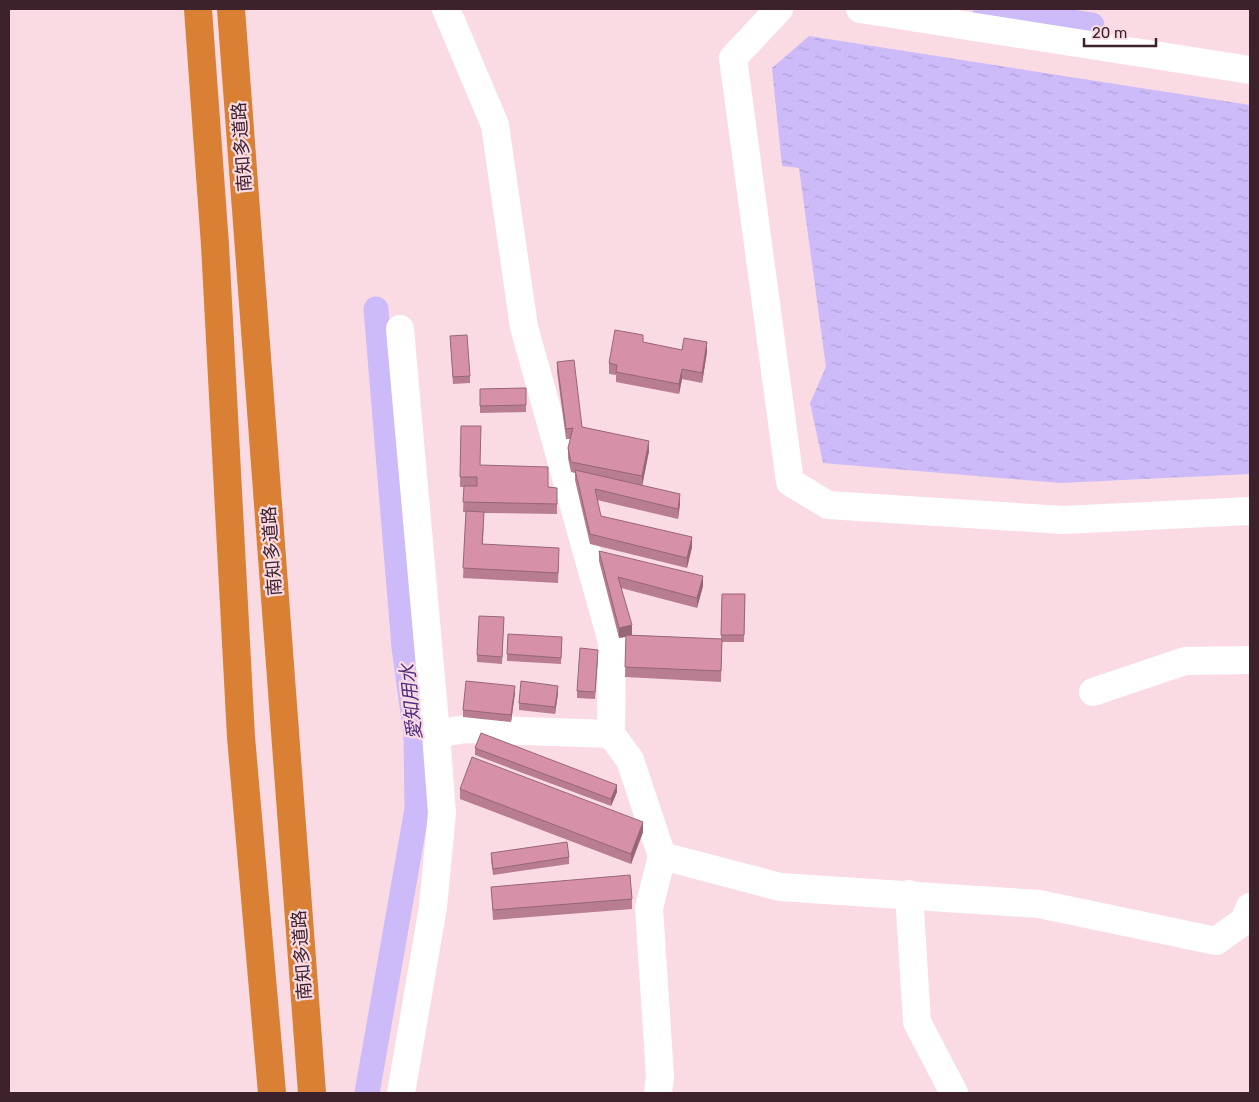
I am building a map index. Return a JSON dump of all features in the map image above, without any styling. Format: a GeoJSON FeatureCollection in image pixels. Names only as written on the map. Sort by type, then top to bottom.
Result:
{"type":"FeatureCollection","features":[{"type":"Feature","properties":{"kind":"highway","name":"南知多道路"},"geometry":{"type":"LineString","coordinates":[[198,9],[215,245],[241,737],[272,1093]]}},
{"type":"Feature","properties":{"kind":"highway","name":"南知多道路"},"geometry":{"type":"LineString","coordinates":[[231,9],[312,1093]]}},
{"type":"Feature","properties":{"kind":"street"},"geometry":{"type":"LineString","coordinates":[[446,9],[495,125],[524,327],[612,642],[611,734],[630,760],[662,856],[649,908],[660,1076],[658,1093]]}},
{"type":"Feature","properties":{"kind":"street"},"geometry":{"type":"LineString","coordinates":[[779,9],[733,58],[790,482],[828,505],[1063,520],[1250,511]]}},
{"type":"Feature","properties":{"kind":"street"},"geometry":{"type":"LineString","coordinates":[[860,9],[1250,70]]}},
{"type":"Feature","properties":{"kind":"street"},"geometry":{"type":"LineString","coordinates":[[400,329],[442,814],[433,907],[402,1093]]}},
{"type":"Feature","properties":{"kind":"street"},"geometry":{"type":"LineString","coordinates":[[1093,692],[1185,661],[1250,660]]}},
{"type":"Feature","properties":{"kind":"street"},"geometry":{"type":"LineString","coordinates":[[436,734],[465,729],[611,734]]}},
{"type":"Feature","properties":{"kind":"street"},"geometry":{"type":"LineString","coordinates":[[662,856],[780,887],[1039,904],[1216,942],[1244,921],[1250,907]]}},
{"type":"Feature","properties":{"kind":"street"},"geometry":{"type":"LineString","coordinates":[[909,894],[917,1022],[954,1093]]}},
{"type":"Feature","properties":{"kind":"water"},"geometry":{"type":"Polygon","coordinates":[[[809,36],[1250,105],[1250,474],[1060,483],[823,463],[810,403],[826,367],[799,168],[782,166],[772,68],[809,36]]]}},
{"type":"Feature","properties":{"kind":"building"},"geometry":{"type":"Polygon","coordinates":[[[615,330],[643,335],[643,342],[682,350],[684,338],[707,342],[702,373],[682,369],[679,384],[616,372],[617,365],[609,363],[615,330]]]}},
{"type":"Feature","properties":{"kind":"building"},"geometry":{"type":"Polygon","coordinates":[[[467,335],[470,376],[453,377],[450,336],[467,335]]]}},
{"type":"Feature","properties":{"kind":"building"},"geometry":{"type":"Polygon","coordinates":[[[574,360],[582,427],[649,441],[642,476],[571,462],[568,448],[573,428],[566,429],[557,362],[574,360]]]}},
{"type":"Feature","properties":{"kind":"building"},"geometry":{"type":"Polygon","coordinates":[[[526,388],[526,405],[480,406],[480,389],[526,388]]]}},
{"type":"Feature","properties":{"kind":"building"},"geometry":{"type":"Polygon","coordinates":[[[461,426],[481,426],[480,465],[548,467],[548,487],[557,488],[557,504],[463,502],[464,486],[477,486],[477,477],[460,477],[461,426]]]}},
{"type":"Feature","properties":{"kind":"building"},"geometry":{"type":"Polygon","coordinates":[[[575,470],[680,494],[678,509],[595,489],[601,516],[692,537],[687,558],[590,534],[575,470]]]}},
{"type":"Feature","properties":{"kind":"building"},"geometry":{"type":"Polygon","coordinates":[[[466,511],[484,512],[482,544],[559,548],[558,573],[463,568],[466,511]]]}},
{"type":"Feature","properties":{"kind":"building"},"geometry":{"type":"Polygon","coordinates":[[[599,551],[703,576],[697,598],[618,577],[632,625],[619,628],[599,551]]]}},
{"type":"Feature","properties":{"kind":"building"},"geometry":{"type":"Polygon","coordinates":[[[722,594],[745,594],[744,635],[721,635],[722,594]]]}},
{"type":"Feature","properties":{"kind":"building"},"geometry":{"type":"Polygon","coordinates":[[[479,616],[504,617],[502,657],[477,655],[479,616]]]}},
{"type":"Feature","properties":{"kind":"building"},"geometry":{"type":"Polygon","coordinates":[[[508,634],[562,637],[561,658],[507,654],[508,634]]]}},
{"type":"Feature","properties":{"kind":"building"},"geometry":{"type":"Polygon","coordinates":[[[626,635],[722,639],[721,671],[625,667],[626,635]]]}},
{"type":"Feature","properties":{"kind":"building"},"geometry":{"type":"Polygon","coordinates":[[[580,648],[598,650],[595,692],[577,691],[580,648]]]}},
{"type":"Feature","properties":{"kind":"building"},"geometry":{"type":"Polygon","coordinates":[[[466,681],[515,686],[511,715],[463,710],[466,681]]]}},
{"type":"Feature","properties":{"kind":"building"},"geometry":{"type":"Polygon","coordinates":[[[521,681],[558,686],[555,707],[519,703],[521,681]]]}},
{"type":"Feature","properties":{"kind":"building"},"geometry":{"type":"Polygon","coordinates":[[[481,733],[617,785],[611,799],[475,748],[481,733]]]}},
{"type":"Feature","properties":{"kind":"building"},"geometry":{"type":"Polygon","coordinates":[[[472,757],[643,822],[631,854],[460,789],[472,757]]]}},
{"type":"Feature","properties":{"kind":"building"},"geometry":{"type":"Polygon","coordinates":[[[567,842],[569,857],[493,869],[491,853],[567,842]]]}},
{"type":"Feature","properties":{"kind":"building"},"geometry":{"type":"Polygon","coordinates":[[[630,875],[632,899],[493,910],[491,887],[630,875]]]}},
{"type":"Feature","properties":{"kind":"waterway","name":"愛知用水"},"geometry":{"type":"LineString","coordinates":[[985,9],[1092,25]]}},
{"type":"Feature","properties":{"kind":"waterway","name":"愛知用水"},"geometry":{"type":"LineString","coordinates":[[367,1093],[417,809],[416,735],[404,647],[376,309]]}}]}
